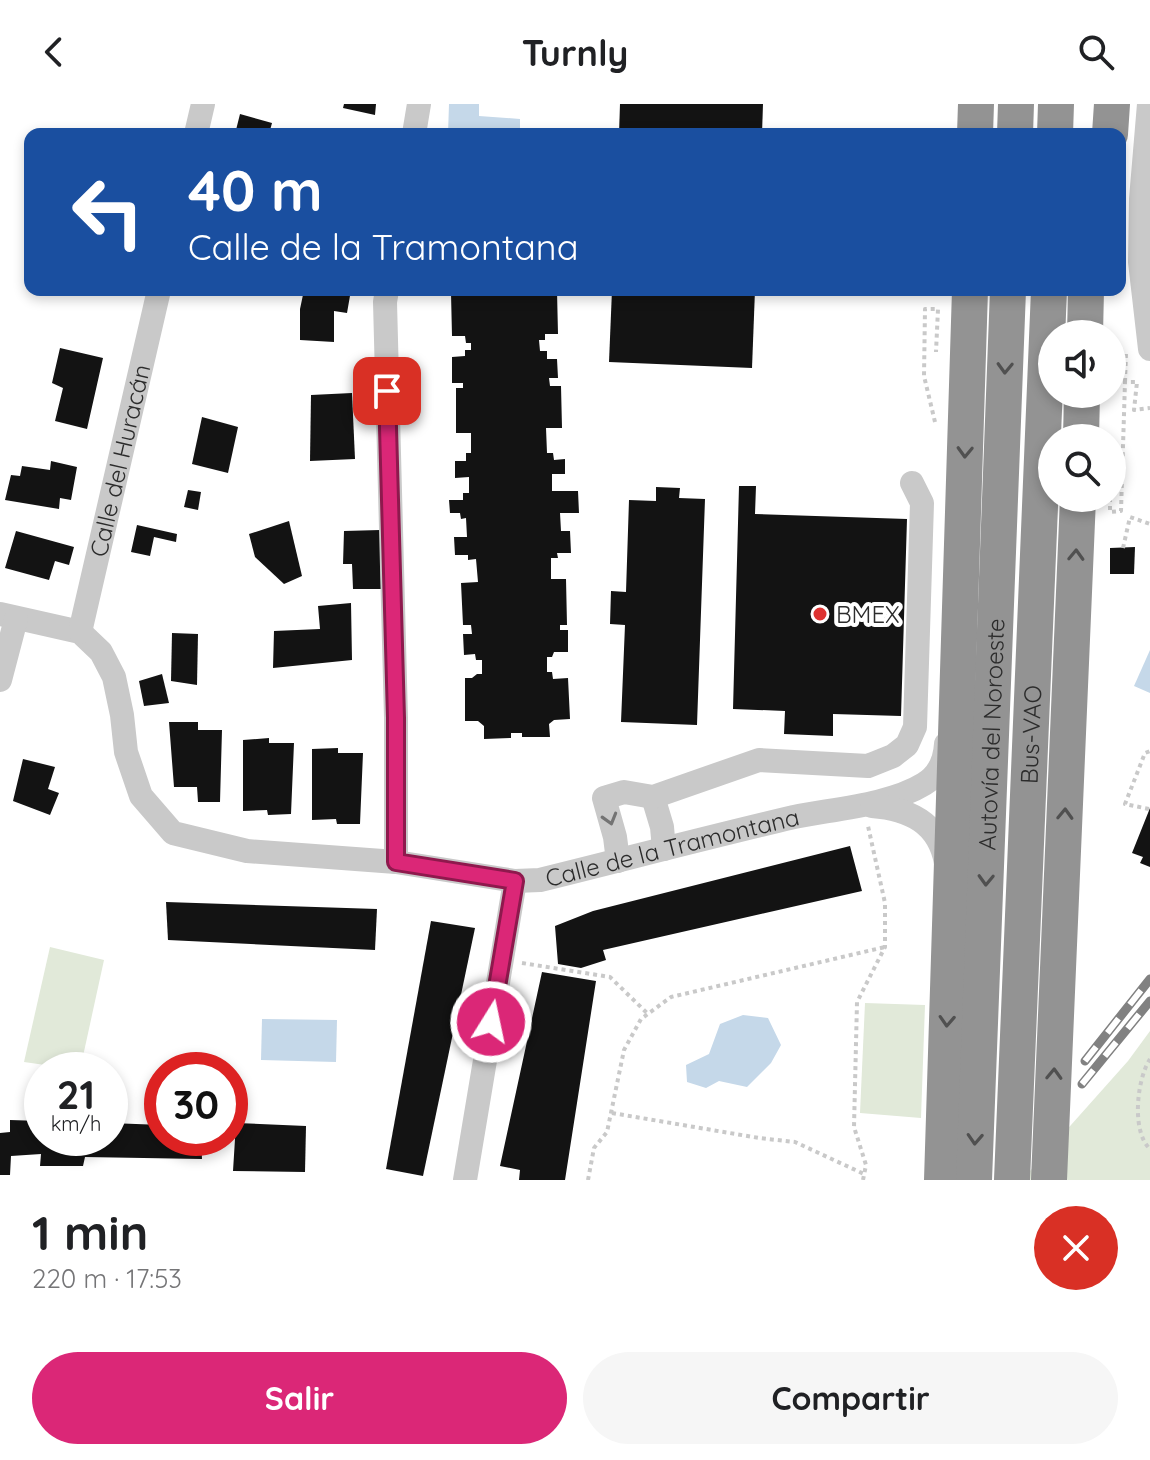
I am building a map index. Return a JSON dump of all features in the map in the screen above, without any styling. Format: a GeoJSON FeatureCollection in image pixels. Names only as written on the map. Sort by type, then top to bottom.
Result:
{"type":"FeatureCollection","features":[{"type":"Feature","properties":{"kind":"highway"},"geometry":{"type":"LineString","coordinates":[[975,128],[976,104]]}},
{"type":"Feature","properties":{"kind":"highway"},"geometry":{"type":"LineString","coordinates":[[1015,128],[1016,104]]}},
{"type":"Feature","properties":{"kind":"highway"},"geometry":{"type":"LineString","coordinates":[[1055,128],[1056,104]]}},
{"type":"Feature","properties":{"kind":"highway"},"geometry":{"type":"LineString","coordinates":[[1092,128],[1094,104]]}},
{"type":"Feature","properties":{"kind":"highway"},"geometry":{"type":"LineString","coordinates":[[1110,128],[1112,104]]}},
{"type":"Feature","properties":{"kind":"highway"},"geometry":{"type":"LineString","coordinates":[[942,1180],[970,296]]}},
{"type":"Feature","properties":{"kind":"highway","name":"Autovía del Noroeste"},"geometry":{"type":"LineString","coordinates":[[974,1180],[1008,296]]}},
{"type":"Feature","properties":{"kind":"highway","name":"Bus-VAO"},"geometry":{"type":"LineString","coordinates":[[1012,1180],[1049,296]]}},
{"type":"Feature","properties":{"kind":"highway"},"geometry":{"type":"LineString","coordinates":[[1085,320],[1086,296]]}},
{"type":"Feature","properties":{"kind":"highway"},"geometry":{"type":"LineString","coordinates":[[1049,1180],[1077,512]]}},
{"type":"Feature","properties":{"kind":"street"},"geometry":{"type":"LineString","coordinates":[[197,128],[203,104]]}},
{"type":"Feature","properties":{"kind":"street"},"geometry":{"type":"LineString","coordinates":[[415,128],[419,104]]}},
{"type":"Feature","properties":{"kind":"street"},"geometry":{"type":"LineString","coordinates":[[1138,349],[1141,199],[1149,104]]}},
{"type":"Feature","properties":{"kind":"street","name":"Calle del Huracán"},"geometry":{"type":"LineString","coordinates":[[80,632],[158,296]]}},
{"type":"Feature","properties":{"kind":"street"},"geometry":{"type":"LineString","coordinates":[[386,296],[396,718],[396,862]]}},
{"type":"Feature","properties":{"kind":"street"},"geometry":{"type":"LineString","coordinates":[[618,861],[604,798],[624,792],[653,797],[759,760],[868,766],[893,756],[907,745],[915,727],[922,503],[912,483]]}},
{"type":"Feature","properties":{"kind":"street","name":"Calle de la Tramontana"},"geometry":{"type":"LineString","coordinates":[[80,632],[101,652],[114,677],[126,752],[141,796],[173,833],[247,851],[396,862],[515,881],[540,880],[798,817],[862,805],[923,785],[937,773],[945,757],[963,502]]}},
{"type":"Feature","properties":{"kind":"street"},"geometry":{"type":"LineString","coordinates":[[0,680],[8,617],[80,632]]}},
{"type":"Feature","properties":{"kind":"street"},"geometry":{"type":"LineString","coordinates":[[653,797],[662,827],[664,849]]}},
{"type":"Feature","properties":{"kind":"street","name":"Calle de la Tramontana"},"geometry":{"type":"LineString","coordinates":[[862,805],[898,809],[911,814],[923,821],[938,838],[948,873],[951,943]]}},
{"type":"Feature","properties":{"kind":"street"},"geometry":{"type":"LineString","coordinates":[[465,1180],[515,881]]}},
{"type":"Feature","properties":{"kind":"path"},"geometry":{"type":"LineString","coordinates":[[936,330],[936,352]]}},
{"type":"Feature","properties":{"kind":"path"},"geometry":{"type":"LineString","coordinates":[[1126,379],[1138,349]]}},
{"type":"Feature","properties":{"kind":"path"},"geometry":{"type":"LineString","coordinates":[[1126,382],[1137,382],[1134,410],[1150,408]]}},
{"type":"Feature","properties":{"kind":"path"},"geometry":{"type":"LineString","coordinates":[[1123,548],[1130,517],[1150,524]]}},
{"type":"Feature","properties":{"kind":"path"},"geometry":{"type":"LineString","coordinates":[[1149,809],[1125,804],[1145,753],[1150,751]]}},
{"type":"Feature","properties":{"kind":"path"},"geometry":{"type":"LineString","coordinates":[[611,1112],[795,1142],[864,1177],[866,1165],[854,1127],[857,1002],[885,947],[885,903],[862,805]]}},
{"type":"Feature","properties":{"kind":"path"},"geometry":{"type":"LineString","coordinates":[[588,1180],[594,1148],[607,1132],[624,1050],[641,1019],[671,997],[885,947]]}},
{"type":"Feature","properties":{"kind":"path"},"geometry":{"type":"LineString","coordinates":[[502,959],[610,977],[648,1014]]}},
{"type":"Feature","properties":{"kind":"path"},"geometry":{"type":"LineString","coordinates":[[1150,1059],[1144,1068],[1137,1117],[1144,1144],[1150,1149]]}},
{"type":"Feature","properties":{"kind":"green space"},"geometry":{"type":"Polygon","coordinates":[[[50,947],[104,960],[84,1052],[26,1052],[50,947]]]}},
{"type":"Feature","properties":{"kind":"green space"},"geometry":{"type":"Polygon","coordinates":[[[865,1003],[925,1005],[921,1118],[860,1113],[865,1003]]]}},
{"type":"Feature","properties":{"kind":"green space"},"geometry":{"type":"Polygon","coordinates":[[[1150,1031],[1150,1180],[1022,1180],[1128,1061],[1150,1031]]]}},
{"type":"Feature","properties":{"kind":"water"},"geometry":{"type":"Polygon","coordinates":[[[449,104],[479,104],[479,116],[520,119],[520,128],[448,128],[449,104]]]}},
{"type":"Feature","properties":{"kind":"water"},"geometry":{"type":"Polygon","coordinates":[[[1150,650],[1150,693],[1134,686],[1150,650]]]}},
{"type":"Feature","properties":{"kind":"water"},"geometry":{"type":"Polygon","coordinates":[[[743,1015],[768,1018],[781,1045],[771,1063],[747,1087],[719,1081],[706,1088],[687,1082],[686,1065],[709,1054],[720,1024],[743,1015]]]}},
{"type":"Feature","properties":{"kind":"water"},"geometry":{"type":"Polygon","coordinates":[[[262,1019],[337,1020],[336,1062],[261,1060],[262,1019]]]}},
{"type":"Feature","properties":{"kind":"building"},"geometry":{"type":"Polygon","coordinates":[[[344,104],[376,104],[375,115],[343,108],[344,104]]]}},
{"type":"Feature","properties":{"kind":"building"},"geometry":{"type":"Polygon","coordinates":[[[620,104],[763,104],[762,128],[619,128],[620,104]]]}},
{"type":"Feature","properties":{"kind":"building"},"geometry":{"type":"Polygon","coordinates":[[[240,114],[272,123],[271,128],[236,128],[240,114]]]}},
{"type":"Feature","properties":{"kind":"building"},"geometry":{"type":"Polygon","coordinates":[[[303,296],[350,296],[347,313],[334,311],[334,342],[300,340],[303,296]]]}},
{"type":"Feature","properties":{"kind":"building"},"geometry":{"type":"Polygon","coordinates":[[[451,296],[557,296],[558,334],[545,334],[545,340],[539,340],[540,351],[547,351],[547,359],[557,359],[558,378],[549,378],[550,386],[561,386],[562,428],[546,428],[547,453],[553,453],[554,460],[565,459],[565,474],[552,474],[552,491],[578,491],[579,513],[560,513],[561,531],[570,531],[571,553],[557,553],[558,558],[551,558],[551,579],[566,579],[567,625],[560,625],[560,630],[568,630],[568,652],[554,652],[552,657],[547,657],[547,672],[552,672],[553,679],[568,678],[570,719],[554,720],[549,724],[550,737],[522,737],[522,733],[511,733],[511,738],[484,739],[484,726],[478,721],[465,721],[465,678],[482,674],[482,660],[476,660],[475,654],[464,655],[463,634],[472,634],[471,625],[463,625],[461,583],[478,582],[476,559],[468,560],[468,555],[455,555],[454,537],[467,537],[466,518],[461,519],[460,513],[450,513],[449,500],[463,500],[463,493],[469,493],[469,477],[455,478],[455,461],[466,461],[466,453],[471,453],[471,433],[456,433],[456,388],[463,388],[463,383],[452,383],[452,357],[465,356],[465,350],[471,350],[471,343],[466,343],[465,336],[452,336],[451,296]]]}},
{"type":"Feature","properties":{"kind":"building"},"geometry":{"type":"Polygon","coordinates":[[[612,296],[755,296],[752,368],[609,362],[612,296]]]}},
{"type":"Feature","properties":{"kind":"building"},"geometry":{"type":"Polygon","coordinates":[[[60,348],[103,358],[87,429],[55,421],[63,388],[52,383],[60,348]]]}},
{"type":"Feature","properties":{"kind":"building"},"geometry":{"type":"Polygon","coordinates":[[[352,393],[355,459],[310,461],[311,395],[352,393]]]}},
{"type":"Feature","properties":{"kind":"building"},"geometry":{"type":"Polygon","coordinates":[[[202,417],[238,427],[228,473],[192,464],[202,417]]]}},
{"type":"Feature","properties":{"kind":"building"},"geometry":{"type":"Polygon","coordinates":[[[51,461],[77,467],[71,500],[60,498],[59,509],[5,500],[11,475],[20,476],[22,466],[50,470],[51,461]]]}},
{"type":"Feature","properties":{"kind":"building","name":"BMEX"},"geometry":{"type":"Polygon","coordinates":[[[739,486],[756,486],[755,514],[907,519],[901,716],[833,714],[833,736],[784,734],[785,711],[733,709],[739,486]]]}},
{"type":"Feature","properties":{"kind":"building"},"geometry":{"type":"Polygon","coordinates":[[[656,487],[680,488],[679,498],[705,499],[697,725],[621,722],[625,625],[610,624],[611,591],[626,592],[629,500],[656,501],[656,487]]]}},
{"type":"Feature","properties":{"kind":"building"},"geometry":{"type":"Polygon","coordinates":[[[188,490],[201,492],[198,510],[184,507],[188,490]]]}},
{"type":"Feature","properties":{"kind":"building"},"geometry":{"type":"Polygon","coordinates":[[[289,521],[302,576],[284,584],[255,557],[249,534],[289,521]]]}},
{"type":"Feature","properties":{"kind":"building"},"geometry":{"type":"Polygon","coordinates":[[[137,525],[177,534],[176,542],[154,537],[150,556],[131,552],[137,525]]]}},
{"type":"Feature","properties":{"kind":"building"},"geometry":{"type":"Polygon","coordinates":[[[380,530],[381,589],[353,589],[352,564],[343,564],[344,531],[380,530]]]}},
{"type":"Feature","properties":{"kind":"building"},"geometry":{"type":"Polygon","coordinates":[[[16,531],[74,547],[69,565],[55,561],[49,580],[5,568],[16,531]]]}},
{"type":"Feature","properties":{"kind":"building"},"geometry":{"type":"Polygon","coordinates":[[[1135,547],[1134,574],[1110,574],[1110,548],[1135,547]]]}},
{"type":"Feature","properties":{"kind":"building"},"geometry":{"type":"Polygon","coordinates":[[[351,603],[352,660],[273,668],[274,631],[320,629],[318,606],[351,603]]]}},
{"type":"Feature","properties":{"kind":"building"},"geometry":{"type":"Polygon","coordinates":[[[172,633],[198,634],[197,685],[171,681],[172,633]]]}},
{"type":"Feature","properties":{"kind":"building"},"geometry":{"type":"Polygon","coordinates":[[[162,674],[169,703],[144,706],[139,681],[162,674]]]}},
{"type":"Feature","properties":{"kind":"building"},"geometry":{"type":"Polygon","coordinates":[[[169,722],[198,722],[198,730],[222,730],[220,802],[198,802],[197,787],[174,787],[169,722]]]}},
{"type":"Feature","properties":{"kind":"building"},"geometry":{"type":"Polygon","coordinates":[[[269,738],[269,743],[294,743],[291,814],[268,815],[267,810],[243,811],[243,740],[269,738]]]}},
{"type":"Feature","properties":{"kind":"building"},"geometry":{"type":"Polygon","coordinates":[[[338,748],[338,753],[363,753],[360,824],[337,824],[336,819],[312,820],[312,749],[338,748]]]}},
{"type":"Feature","properties":{"kind":"building"},"geometry":{"type":"Polygon","coordinates":[[[23,759],[55,767],[48,789],[59,793],[50,815],[13,801],[23,759]]]}},
{"type":"Feature","properties":{"kind":"building"},"geometry":{"type":"Polygon","coordinates":[[[1150,808],[1150,867],[1140,863],[1143,857],[1132,853],[1150,808]]]}},
{"type":"Feature","properties":{"kind":"building"},"geometry":{"type":"Polygon","coordinates":[[[850,846],[862,891],[603,950],[606,960],[581,968],[558,964],[555,926],[593,911],[850,846]]]}},
{"type":"Feature","properties":{"kind":"building"},"geometry":{"type":"Polygon","coordinates":[[[166,902],[377,909],[375,950],[168,940],[166,902]]]}},
{"type":"Feature","properties":{"kind":"building"},"geometry":{"type":"Polygon","coordinates":[[[431,921],[475,928],[423,1176],[386,1169],[431,921]]]}},
{"type":"Feature","properties":{"kind":"building"},"geometry":{"type":"Polygon","coordinates":[[[542,972],[596,981],[565,1180],[519,1180],[520,1170],[500,1166],[542,972]]]}},
{"type":"Feature","properties":{"kind":"building"},"geometry":{"type":"Polygon","coordinates":[[[10,1120],[24,1120],[24,1155],[11,1156],[10,1175],[0,1175],[0,1133],[10,1132],[10,1120]]]}},
{"type":"Feature","properties":{"kind":"building"},"geometry":{"type":"Polygon","coordinates":[[[128,1124],[144,1124],[144,1156],[202,1156],[202,1159],[85,1157],[83,1166],[40,1166],[41,1156],[128,1156],[128,1124]]]}},
{"type":"Feature","properties":{"kind":"building"},"geometry":{"type":"Polygon","coordinates":[[[248,1124],[306,1126],[305,1172],[233,1171],[234,1156],[248,1156],[248,1124]]]}},
{"type":"Feature","properties":{"kind":"railway"},"geometry":{"type":"LineString","coordinates":[[1085,1061],[1150,979]]}},
{"type":"Feature","properties":{"kind":"railway"},"geometry":{"type":"LineString","coordinates":[[1082,1084],[1150,1001]]}},
{"type":"Feature","properties":{"kind":"place","name":"BMEX"},"geometry":{"type":"Point","coordinates":[820,614]}},
{"type":"Feature","properties":{"kind":"route"},"geometry":{"type":"LineString","coordinates":[[387,391],[396,718],[396,862],[515,881],[491,1022]]}}]}
